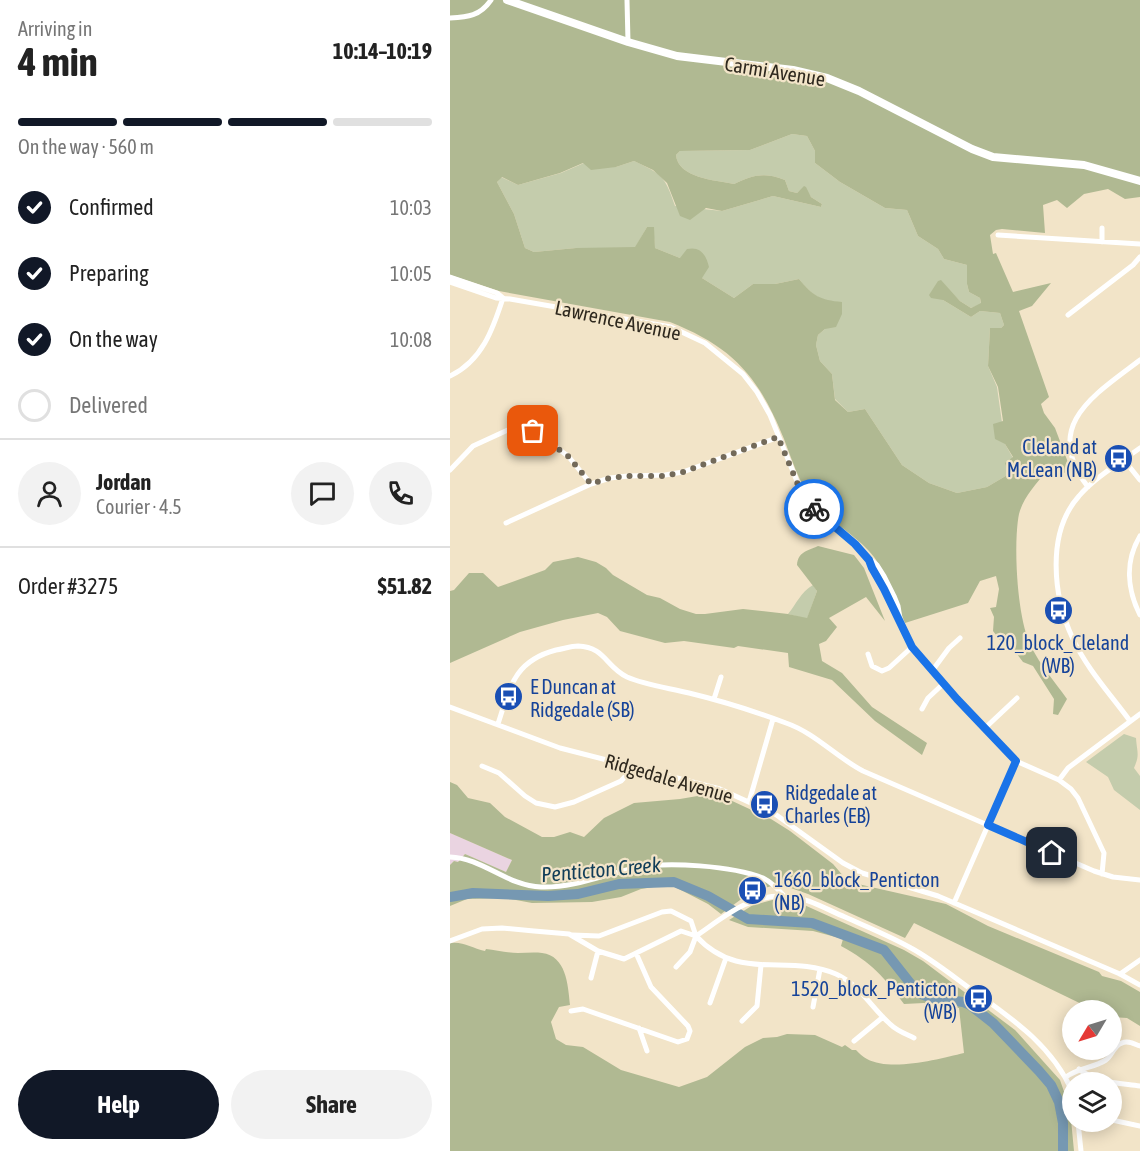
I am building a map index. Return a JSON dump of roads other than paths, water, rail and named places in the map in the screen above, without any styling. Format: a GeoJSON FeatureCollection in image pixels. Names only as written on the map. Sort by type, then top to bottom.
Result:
{"type":"FeatureCollection","features":[{"type":"Feature","properties":{"kind":"street"},"geometry":{"type":"LineString","coordinates":[[450,18],[471,16],[483,10],[491,0]]}},
{"type":"Feature","properties":{"kind":"street","name":"Carmi Avenue"},"geometry":{"type":"LineString","coordinates":[[507,0],[628,42],[677,56],[793,70],[827,78],[859,91],[982,153],[1003,159],[1084,165],[1140,181]]}},
{"type":"Feature","properties":{"kind":"street"},"geometry":{"type":"LineString","coordinates":[[627,0],[628,42]]}},
{"type":"Feature","properties":{"kind":"street"},"geometry":{"type":"LineString","coordinates":[[1102,228],[1102,242]]}},
{"type":"Feature","properties":{"kind":"street"},"geometry":{"type":"LineString","coordinates":[[998,235],[1140,244]]}},
{"type":"Feature","properties":{"kind":"street"},"geometry":{"type":"LineString","coordinates":[[1068,315],[1133,265],[1140,256]]}},
{"type":"Feature","properties":{"kind":"street","name":"Lawrence Avenue"},"geometry":{"type":"LineString","coordinates":[[450,277],[497,293],[503,298]]}},
{"type":"Feature","properties":{"kind":"street","name":"Lawrence Avenue"},"geometry":{"type":"LineString","coordinates":[[450,282],[496,298],[671,327],[718,351],[743,374],[763,401],[801,492],[813,508],[855,544],[869,560],[912,647],[984,729],[1016,761],[1059,780],[1078,798],[1105,857],[1102,874]]}},
{"type":"Feature","properties":{"kind":"street"},"geometry":{"type":"LineString","coordinates":[[450,376],[470,363],[480,352],[494,327],[503,298]]}},
{"type":"Feature","properties":{"kind":"street"},"geometry":{"type":"LineString","coordinates":[[1088,487],[1071,460],[1070,444],[1076,417],[1096,393],[1140,360]]}},
{"type":"Feature","properties":{"kind":"street"},"geometry":{"type":"LineString","coordinates":[[450,470],[473,446],[523,423],[568,456],[591,484]]}},
{"type":"Feature","properties":{"kind":"street"},"geometry":{"type":"LineString","coordinates":[[506,523],[591,484],[610,478],[665,476],[683,472],[778,437]]}},
{"type":"Feature","properties":{"kind":"street"},"geometry":{"type":"LineString","coordinates":[[1130,721],[1080,652],[1067,624],[1061,603],[1057,568],[1058,540],[1065,517],[1079,495],[1140,448]]}},
{"type":"Feature","properties":{"kind":"street"},"geometry":{"type":"LineString","coordinates":[[1124,460],[1140,480]]}},
{"type":"Feature","properties":{"kind":"street"},"geometry":{"type":"LineString","coordinates":[[1140,536],[1129,560],[1134,604],[1140,615]]}},
{"type":"Feature","properties":{"kind":"street"},"geometry":{"type":"LineString","coordinates":[[932,671],[960,638]]}},
{"type":"Feature","properties":{"kind":"street"},"geometry":{"type":"LineString","coordinates":[[498,724],[509,688],[525,664],[537,656],[572,646],[596,649],[613,667],[628,677],[714,699],[773,719],[805,732],[834,754],[863,771],[1102,874],[1140,880]]}},
{"type":"Feature","properties":{"kind":"street"},"geometry":{"type":"LineString","coordinates":[[868,654],[873,666],[882,671],[889,669],[912,647]]}},
{"type":"Feature","properties":{"kind":"street"},"geometry":{"type":"LineString","coordinates":[[714,699],[721,678]]}},
{"type":"Feature","properties":{"kind":"street"},"geometry":{"type":"LineString","coordinates":[[922,709],[928,698],[943,684]]}},
{"type":"Feature","properties":{"kind":"street"},"geometry":{"type":"LineString","coordinates":[[984,729],[1017,698]]}},
{"type":"Feature","properties":{"kind":"street","name":"Ridgedale Avenue"},"geometry":{"type":"LineString","coordinates":[[450,707],[560,748],[720,789],[775,814],[843,863],[862,873],[938,896],[1120,974],[1140,986]]}},
{"type":"Feature","properties":{"kind":"street"},"geometry":{"type":"LineString","coordinates":[[1059,780],[1068,768],[1140,714]]}},
{"type":"Feature","properties":{"kind":"street"},"geometry":{"type":"LineString","coordinates":[[749,802],[773,719]]}},
{"type":"Feature","properties":{"kind":"street"},"geometry":{"type":"LineString","coordinates":[[954,903],[1016,761]]}},
{"type":"Feature","properties":{"kind":"street"},"geometry":{"type":"LineString","coordinates":[[482,766],[498,772],[530,800],[555,807],[574,802],[621,781],[635,766]]}},
{"type":"Feature","properties":{"kind":"street"},"geometry":{"type":"LineString","coordinates":[[450,857],[460,857],[526,886],[570,886],[651,866],[702,867],[744,872],[765,879],[784,896]]}},
{"type":"Feature","properties":{"kind":"street"},"geometry":{"type":"LineString","coordinates":[[676,967],[690,952],[696,936],[738,907],[766,897],[784,896],[810,902],[918,952],[1026,1030],[1062,1072]]}},
{"type":"Feature","properties":{"kind":"street"},"geometry":{"type":"LineString","coordinates":[[450,941],[476,931],[492,928],[599,936],[668,911],[691,921],[696,936],[711,951],[726,958],[761,965],[820,969],[835,974],[852,984],[894,1028],[914,1038]]}},
{"type":"Feature","properties":{"kind":"street"},"geometry":{"type":"LineString","coordinates":[[569,934],[598,951],[624,959],[681,931],[696,936]]}},
{"type":"Feature","properties":{"kind":"street"},"geometry":{"type":"LineString","coordinates":[[591,978],[598,951]]}},
{"type":"Feature","properties":{"kind":"street"},"geometry":{"type":"LineString","coordinates":[[571,1011],[583,1009],[678,1042],[687,1039],[690,1031],[651,987],[636,953]]}},
{"type":"Feature","properties":{"kind":"street"},"geometry":{"type":"LineString","coordinates":[[710,1003],[726,958]]}},
{"type":"Feature","properties":{"kind":"street"},"geometry":{"type":"LineString","coordinates":[[1120,974],[1140,960]]}},
{"type":"Feature","properties":{"kind":"street"},"geometry":{"type":"LineString","coordinates":[[742,1021],[757,1006],[761,965]]}},
{"type":"Feature","properties":{"kind":"street"},"geometry":{"type":"LineString","coordinates":[[813,1007],[820,969]]}},
{"type":"Feature","properties":{"kind":"street"},"geometry":{"type":"LineString","coordinates":[[854,1041],[883,1017]]}},
{"type":"Feature","properties":{"kind":"street"},"geometry":{"type":"LineString","coordinates":[[639,1028],[647,1051]]}},
{"type":"Feature","properties":{"kind":"street"},"geometry":{"type":"LineString","coordinates":[[1074,1072],[1107,1060],[1118,1045],[1124,1042],[1132,1042],[1140,1047]]}},
{"type":"Feature","properties":{"kind":"street"},"geometry":{"type":"LineString","coordinates":[[1079,1069],[1085,1075],[1096,1079],[1140,1086]]}},
{"type":"Feature","properties":{"kind":"street"},"geometry":{"type":"LineString","coordinates":[[1122,1122],[1140,1126]]}},
{"type":"Feature","properties":{"kind":"street"},"geometry":{"type":"LineString","coordinates":[[1080,1132],[1081,1151]]}},
{"type":"Feature","properties":{"kind":"waterway","name":"Penticton Creek"},"geometry":{"type":"LineString","coordinates":[[450,897],[473,893],[548,896],[578,894],[619,884],[674,882],[708,896],[748,919],[812,923],[884,950],[918,993],[970,1005],[993,1023],[1039,1071],[1051,1085],[1059,1102],[1063,1123],[1063,1151]]}},
{"type":"Feature","properties":{"kind":"place","name":"Cleland at McLean (NB)"},"geometry":{"type":"Point","coordinates":[1118,458]}},
{"type":"Feature","properties":{"kind":"place","name":"120_block_Cleland (WB)"},"geometry":{"type":"Point","coordinates":[1058,611]}},
{"type":"Feature","properties":{"kind":"place","name":"E Duncan at Ridgedale (SB)"},"geometry":{"type":"Point","coordinates":[509,697]}},
{"type":"Feature","properties":{"kind":"place","name":"Ridgedale at Charles (EB)"},"geometry":{"type":"Point","coordinates":[764,804]}},
{"type":"Feature","properties":{"kind":"place","name":"1660_block_Penticton (NB)"},"geometry":{"type":"Point","coordinates":[753,890]}},
{"type":"Feature","properties":{"kind":"place","name":"1520_block_Penticton (WB)"},"geometry":{"type":"Point","coordinates":[978,999]}}]}
